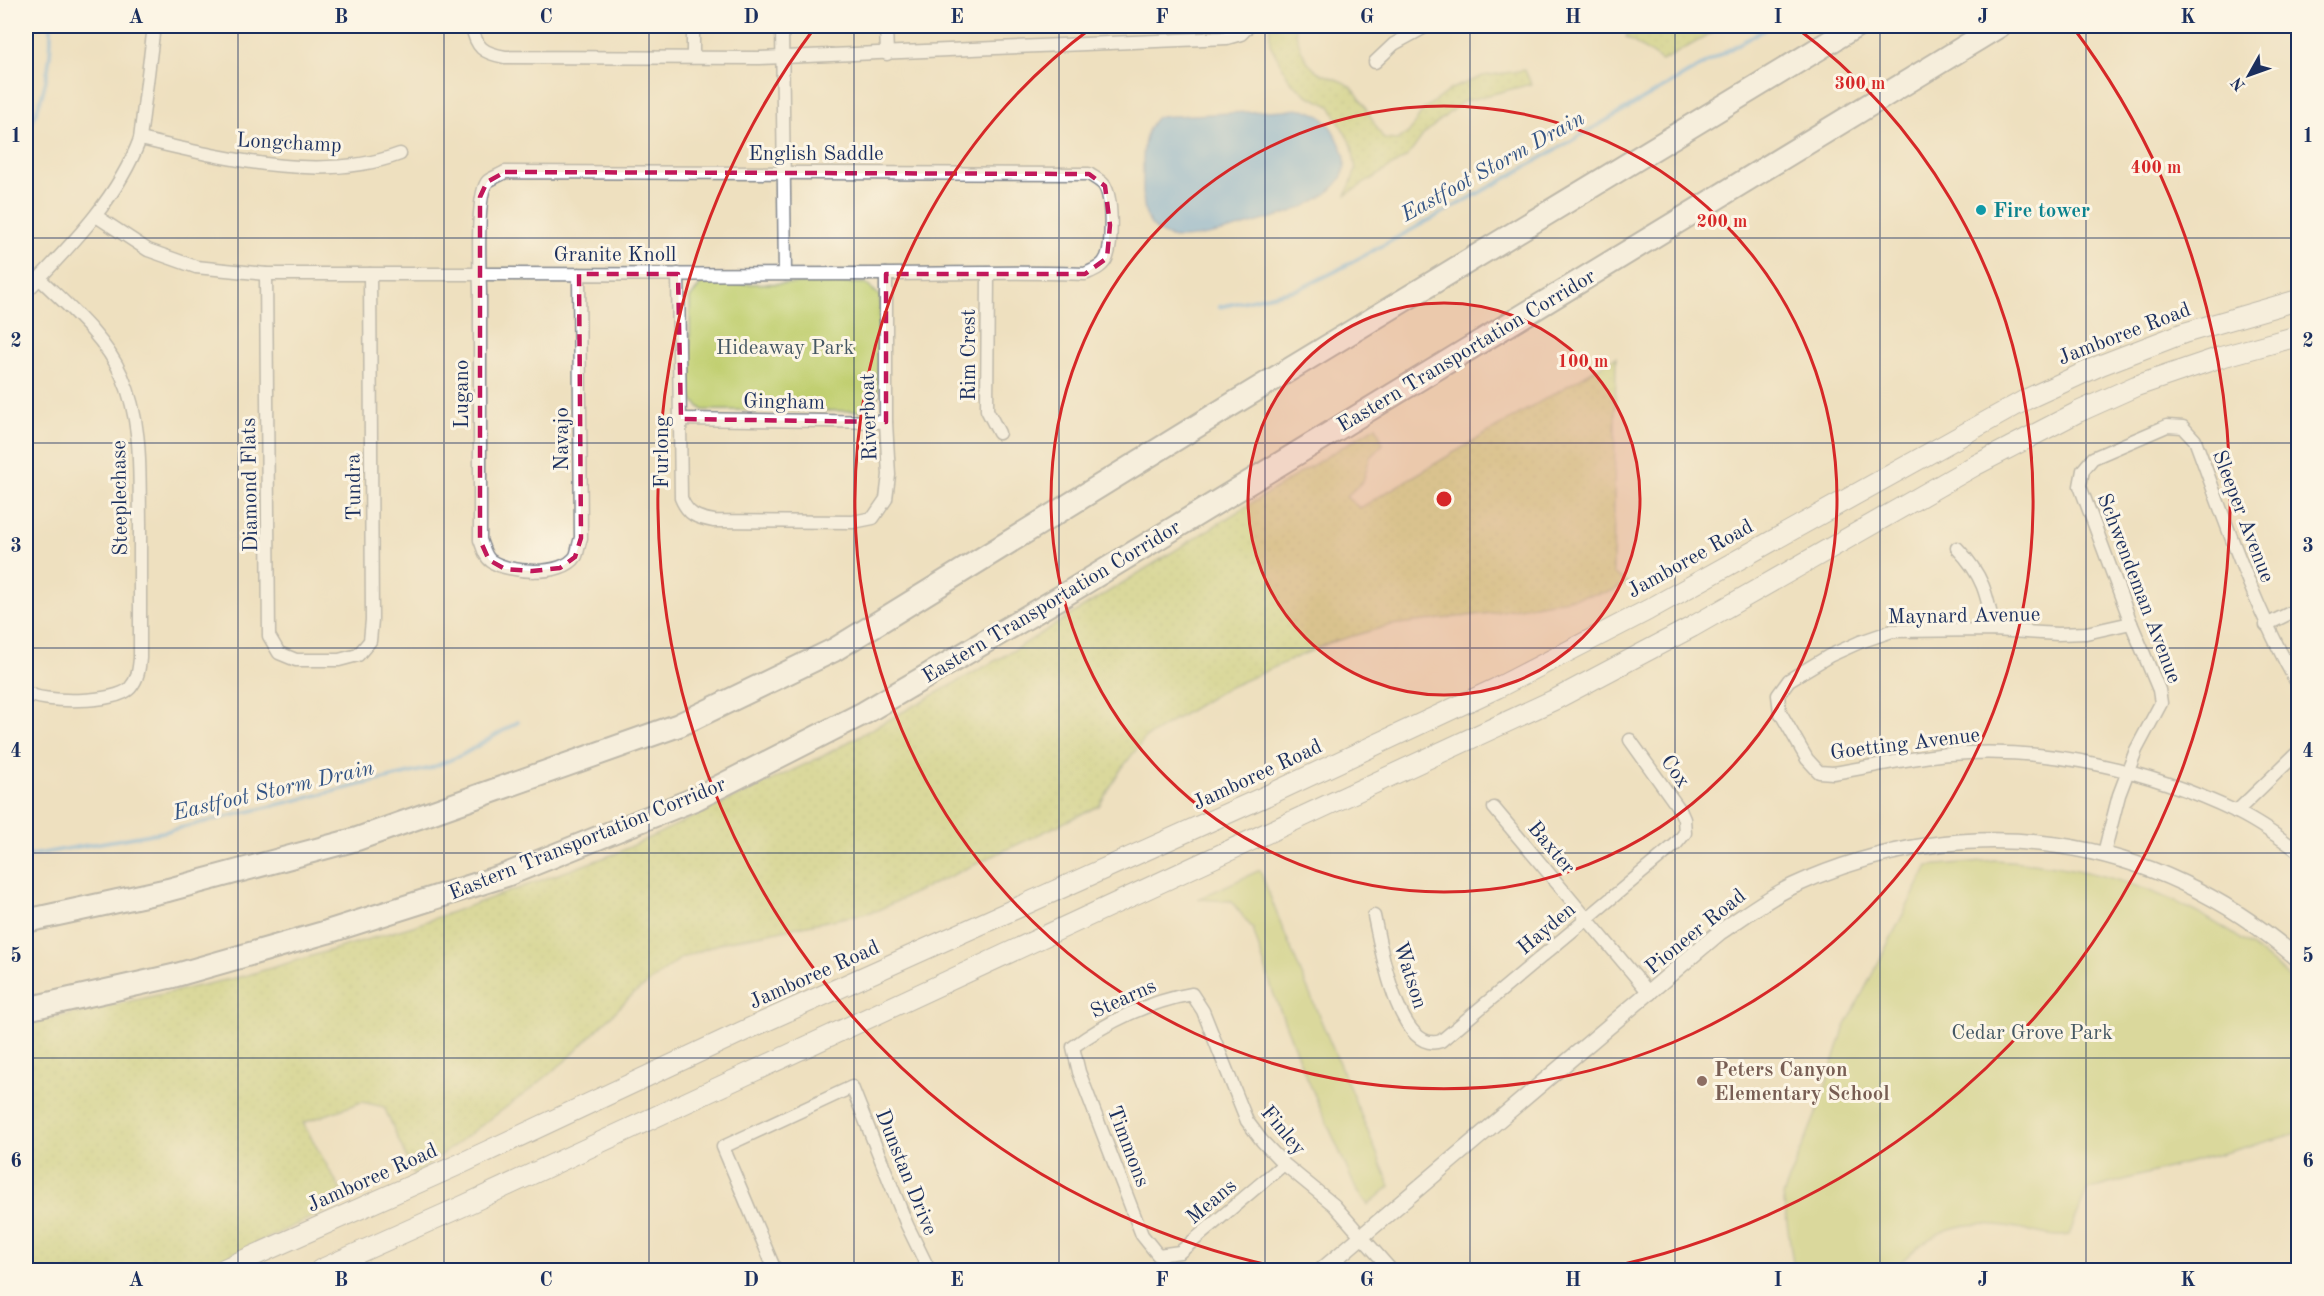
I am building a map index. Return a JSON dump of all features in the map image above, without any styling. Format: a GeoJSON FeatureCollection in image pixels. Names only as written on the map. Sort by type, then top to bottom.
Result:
{"type":"FeatureCollection","features":[{"type":"Feature","properties":{"kind":"highway"},"geometry":{"type":"LineString","coordinates":[[26,921],[168,891],[357,839],[679,725],[823,655],[1856,26]]}},
{"type":"Feature","properties":{"kind":"highway","name":"Eastern Transportation Corridor"},"geometry":{"type":"LineString","coordinates":[[26,1009],[173,976],[327,932],[506,874],[697,798],[864,713],[1061,597],[1999,26]]}},
{"type":"Feature","properties":{"kind":"main road","name":"Jamboree Road"},"geometry":{"type":"LineString","coordinates":[[222,1270],[460,1164],[748,1029],[1277,791],[1497,688],[1648,610],[2006,410],[2101,365],[2184,333],[2298,300]]}},
{"type":"Feature","properties":{"kind":"main road"},"geometry":{"type":"LineString","coordinates":[[320,1270],[463,1206],[1556,699],[1692,627],[1974,466],[2078,411],[2136,386],[2210,360],[2298,336]]}},
{"type":"Feature","properties":{"kind":"street"},"geometry":{"type":"LineString","coordinates":[[26,292],[96,216],[122,178],[140,139],[154,26]]}},
{"type":"Feature","properties":{"kind":"street"},"geometry":{"type":"LineString","coordinates":[[472,26],[478,46],[490,55],[505,57],[782,57],[887,54],[1227,38],[1241,34],[1249,26]]}},
{"type":"Feature","properties":{"kind":"street"},"geometry":{"type":"LineString","coordinates":[[693,26],[693,57]]}},
{"type":"Feature","properties":{"kind":"street"},"geometry":{"type":"LineString","coordinates":[[782,26],[785,274]]}},
{"type":"Feature","properties":{"kind":"street"},"geometry":{"type":"LineString","coordinates":[[886,26],[887,54]]}},
{"type":"Feature","properties":{"kind":"street"},"geometry":{"type":"LineString","coordinates":[[1375,62],[1394,44],[1427,26]]}},
{"type":"Feature","properties":{"kind":"street","name":"Longchamp"},"geometry":{"type":"LineString","coordinates":[[140,139],[232,160],[266,165],[353,166],[378,162],[400,154]]}},
{"type":"Feature","properties":{"kind":"street","name":"English Saddle"},"geometry":{"type":"LineString","coordinates":[[487,182],[505,172],[1089,174],[1105,186],[1109,200],[1110,225]]}},
{"type":"Feature","properties":{"kind":"street","name":"Lugano"},"geometry":{"type":"LineString","coordinates":[[487,182],[480,197],[480,540],[489,560],[505,568],[532,571]]}},
{"type":"Feature","properties":{"kind":"street","name":"Granite Knoll"},"geometry":{"type":"LineString","coordinates":[[96,216],[148,250],[174,261],[196,267],[266,274],[1085,274],[1099,269],[1107,258],[1110,225]]}},
{"type":"Feature","properties":{"kind":"street","name":"Diamond Flats"},"geometry":{"type":"LineString","coordinates":[[266,274],[269,636],[279,653],[296,660],[319,660]]}},
{"type":"Feature","properties":{"kind":"street","name":"Tundra"},"geometry":{"type":"LineString","coordinates":[[319,660],[339,660],[358,655],[370,641],[373,570],[370,274]]}},
{"type":"Feature","properties":{"kind":"street","name":"Navajo"},"geometry":{"type":"LineString","coordinates":[[532,571],[560,568],[575,557],[581,538],[579,274]]}},
{"type":"Feature","properties":{"kind":"street","name":"Furlong"},"geometry":{"type":"LineString","coordinates":[[678,274],[681,498],[685,509],[696,518],[714,521],[853,522],[873,518]]}},
{"type":"Feature","properties":{"kind":"street","name":"Riverboat"},"geometry":{"type":"LineString","coordinates":[[873,518],[886,499],[888,483],[886,274]]}},
{"type":"Feature","properties":{"kind":"street","name":"Rim Crest"},"geometry":{"type":"LineString","coordinates":[[988,274],[987,410],[999,433]]}},
{"type":"Feature","properties":{"kind":"street","name":"Steeplechase"},"geometry":{"type":"LineString","coordinates":[[26,692],[48,699],[116,697],[129,689],[138,673],[140,657],[139,449],[134,409],[121,374],[86,324],[39,278]]}},
{"type":"Feature","properties":{"kind":"street","name":"Gingham"},"geometry":{"type":"LineString","coordinates":[[681,419],[886,422]]}},
{"type":"Feature","properties":{"kind":"street","name":"Sleeper Avenue"},"geometry":{"type":"LineString","coordinates":[[2083,470],[2093,458],[2146,435],[2167,426],[2183,427],[2194,440],[2266,625],[2298,685]]}},
{"type":"Feature","properties":{"kind":"street","name":"Schwendeman Avenue"},"geometry":{"type":"LineString","coordinates":[[2083,470],[2080,486],[2131,623],[2159,690],[2161,703],[2136,750],[2128,771],[2119,795],[2104,853]]}},
{"type":"Feature","properties":{"kind":"street"},"geometry":{"type":"LineString","coordinates":[[1957,548],[1971,563],[1986,591],[1994,630]]}},
{"type":"Feature","properties":{"kind":"street"},"geometry":{"type":"LineString","coordinates":[[2266,625],[2298,609]]}},
{"type":"Feature","properties":{"kind":"street","name":"Maynard Avenue"},"geometry":{"type":"LineString","coordinates":[[1820,772],[1808,759],[1780,712],[1778,695],[1789,680],[1829,656],[1892,631],[1994,630],[2058,634],[2086,633],[2131,623]]}},
{"type":"Feature","properties":{"kind":"street","name":"Cox"},"geometry":{"type":"LineString","coordinates":[[1630,740],[1680,810],[1686,827]]}},
{"type":"Feature","properties":{"kind":"street","name":"Goetting Avenue"},"geometry":{"type":"LineString","coordinates":[[1820,772],[1833,773],[1948,754],[1999,752],[2045,756],[2128,771],[2236,812],[2298,851]]}},
{"type":"Feature","properties":{"kind":"street"},"geometry":{"type":"LineString","coordinates":[[2236,812],[2298,752]]}},
{"type":"Feature","properties":{"kind":"street","name":"Baxter"},"geometry":{"type":"LineString","coordinates":[[1494,808],[1650,994]]}},
{"type":"Feature","properties":{"kind":"street","name":"Hayden"},"geometry":{"type":"LineString","coordinates":[[1422,1040],[1436,1043],[1445,1039],[1676,844],[1685,833],[1686,827]]}},
{"type":"Feature","properties":{"kind":"street","name":"Pioneer Road"},"geometry":{"type":"LineString","coordinates":[[1322,1270],[1650,994],[1720,932],[1755,908],[1792,887],[1848,864],[1894,851],[1980,840],[2027,842],[2104,853],[2133,862],[2206,894],[2250,921],[2298,959]]}},
{"type":"Feature","properties":{"kind":"street","name":"Watson"},"geometry":{"type":"LineString","coordinates":[[1374,916],[1386,972],[1395,997],[1408,1026],[1422,1040]]}},
{"type":"Feature","properties":{"kind":"street","name":"Finley"},"geometry":{"type":"LineString","coordinates":[[1192,994],[1203,1011],[1247,1121],[1284,1164],[1334,1205],[1391,1270]]}},
{"type":"Feature","properties":{"kind":"street","name":"Stearns"},"geometry":{"type":"LineString","coordinates":[[1073,1047],[1092,1032],[1167,998],[1192,994]]}},
{"type":"Feature","properties":{"kind":"street","name":"Timmons"},"geometry":{"type":"LineString","coordinates":[[1073,1047],[1079,1072],[1142,1235],[1158,1255]]}},
{"type":"Feature","properties":{"kind":"street","name":"Dunstan Drive"},"geometry":{"type":"LineString","coordinates":[[775,1270],[723,1147],[852,1087],[907,1225],[928,1270]]}},
{"type":"Feature","properties":{"kind":"street","name":"Means"},"geometry":{"type":"LineString","coordinates":[[1158,1255],[1180,1252],[1284,1164]]}},
{"type":"Feature","properties":{"kind":"highlighted area"},"geometry":{"type":"Polygon","coordinates":[[[505,172],[1064,173],[1089,174],[1105,186],[1110,225],[1107,258],[1085,274],[886,274],[886,422],[681,419],[678,274],[579,274],[581,538],[575,557],[560,568],[532,571],[505,569],[489,560],[480,540],[480,197],[487,182],[505,172]]]}},
{"type":"Feature","properties":{"kind":"green space"},"geometry":{"type":"Polygon","coordinates":[[[1270,26],[1295,26],[1299,44],[1309,63],[1317,71],[1343,82],[1352,89],[1361,99],[1384,139],[1397,140],[1409,132],[1424,109],[1451,89],[1483,76],[1525,70],[1531,84],[1462,102],[1424,134],[1408,156],[1346,195],[1356,170],[1352,146],[1330,106],[1307,95],[1290,81],[1270,44],[1270,26]]]}},
{"type":"Feature","properties":{"kind":"green space"},"geometry":{"type":"Polygon","coordinates":[[[1632,26],[1725,26],[1662,61],[1626,37],[1632,26]]]}},
{"type":"Feature","properties":{"kind":"green space","name":"Hideaway Park"},"geometry":{"type":"Polygon","coordinates":[[[865,283],[880,296],[878,397],[866,411],[703,410],[690,398],[690,298],[701,284],[865,283]]]}},
{"type":"Feature","properties":{"kind":"green space"},"geometry":{"type":"Polygon","coordinates":[[[1616,357],[1613,573],[1628,583],[1612,591],[1491,613],[1391,625],[1329,643],[1223,690],[1145,738],[1122,768],[1099,806],[876,911],[724,942],[681,958],[629,998],[570,1057],[531,1089],[414,1175],[384,1107],[362,1102],[303,1123],[347,1201],[199,1270],[26,1270],[26,1024],[244,976],[413,926],[617,853],[823,756],[1011,652],[1376,426],[1383,444],[1370,457],[1363,481],[1346,497],[1360,508],[1616,357]]]}},
{"type":"Feature","properties":{"kind":"green space","name":"Cedar Grove Park"},"geometry":{"type":"Polygon","coordinates":[[[1995,860],[2080,871],[2158,894],[2196,912],[2231,933],[2265,957],[2298,986],[2298,1133],[2087,1190],[2069,1235],[2051,1235],[1983,1224],[1966,1225],[1951,1229],[1923,1243],[1893,1270],[1794,1270],[1783,1195],[1818,1109],[1844,1029],[1928,866],[1995,860]]]}},
{"type":"Feature","properties":{"kind":"green space"},"geometry":{"type":"Polygon","coordinates":[[[1260,870],[1390,1186],[1368,1205],[1356,1189],[1300,1062],[1273,992],[1253,929],[1231,901],[1198,899],[1260,870]]]}},
{"type":"Feature","properties":{"kind":"water"},"geometry":{"type":"Polygon","coordinates":[[[1303,109],[1315,113],[1327,123],[1344,154],[1344,170],[1340,180],[1323,196],[1302,208],[1282,215],[1230,230],[1190,238],[1170,237],[1159,232],[1150,223],[1144,201],[1143,154],[1148,131],[1157,117],[1303,109]]]}},
{"type":"Feature","properties":{"kind":"waterway"},"geometry":{"type":"LineString","coordinates":[[26,133],[38,108],[46,81],[51,26]]}},
{"type":"Feature","properties":{"kind":"waterway","name":"Eastfoot Storm Drain"},"geometry":{"type":"LineString","coordinates":[[1219,307],[1299,289],[1334,272],[1510,176],[1770,26]]}},
{"type":"Feature","properties":{"kind":"waterway","name":"Eastfoot Storm Drain"},"geometry":{"type":"LineString","coordinates":[[26,856],[163,832],[431,768],[462,755],[518,722]]}},
{"type":"Feature","properties":{"kind":"place","name":"Fire tower"},"geometry":{"type":"Point","coordinates":[1981,210]}},
{"type":"Feature","properties":{"kind":"place","name":"Peters Canyon Elementary School"},"geometry":{"type":"Point","coordinates":[1702,1081]}}]}
